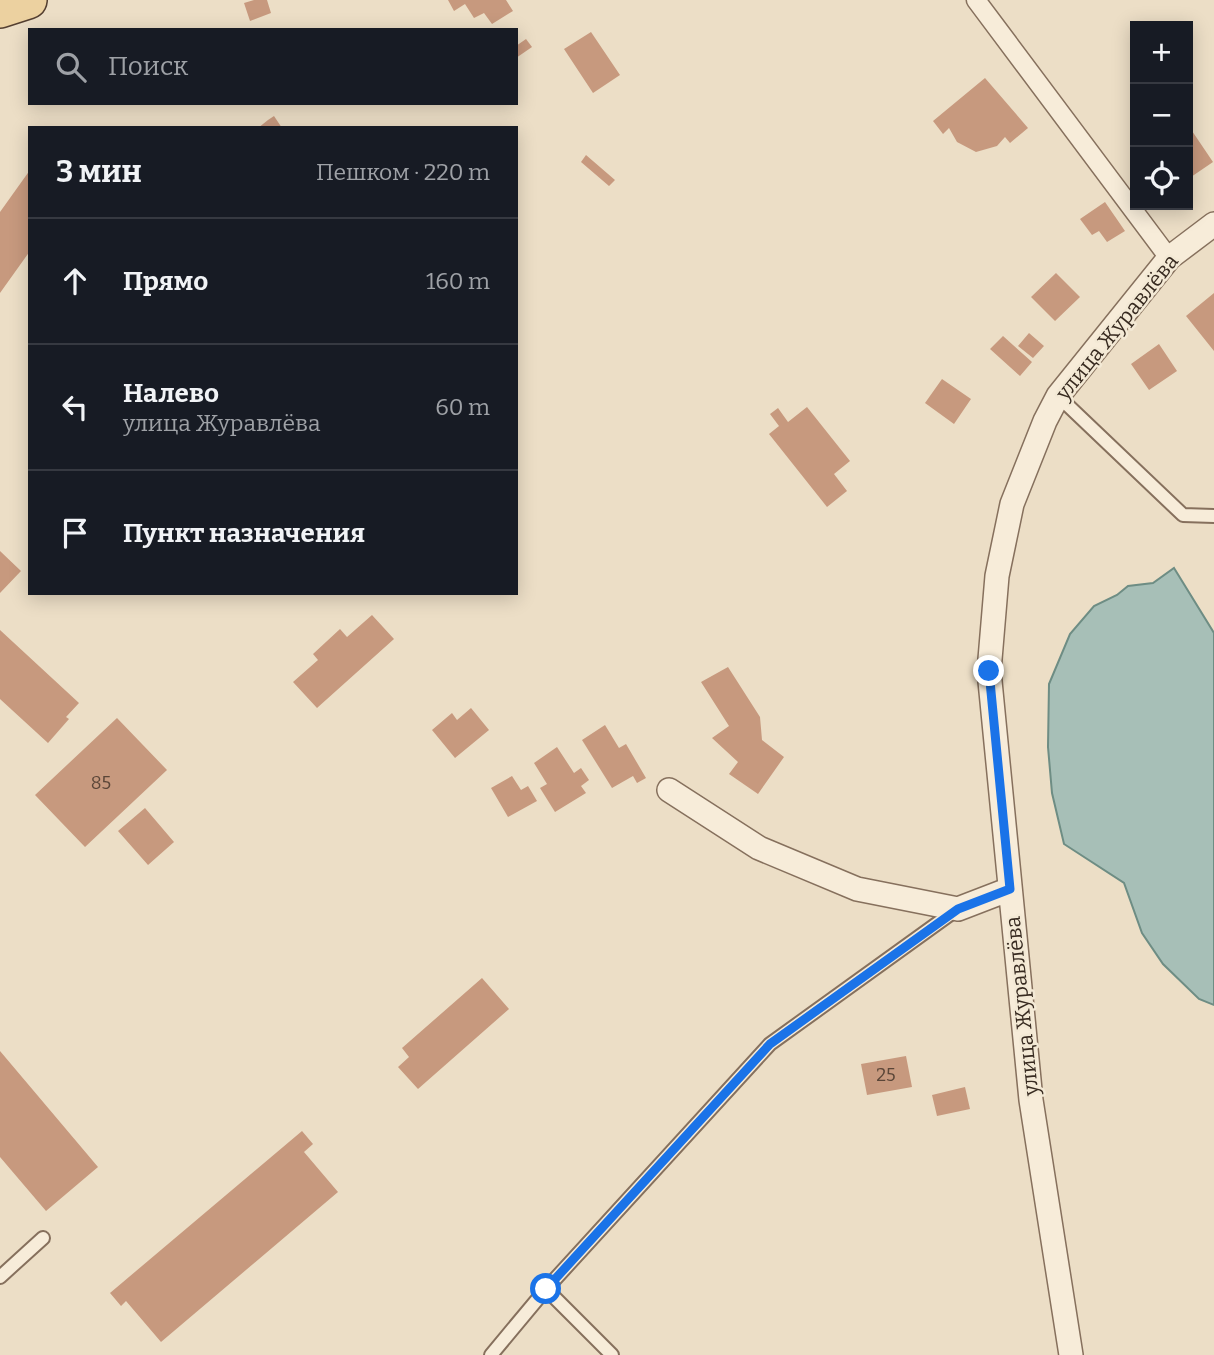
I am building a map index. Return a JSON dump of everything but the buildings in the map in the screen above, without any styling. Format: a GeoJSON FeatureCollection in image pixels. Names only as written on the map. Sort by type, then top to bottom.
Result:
{"type":"FeatureCollection","features":[{"type":"Feature","properties":{"kind":"main road"},"geometry":{"type":"LineString","coordinates":[[0,9],[28,0]]}},
{"type":"Feature","properties":{"kind":"street"},"geometry":{"type":"LineString","coordinates":[[976,0],[1168,258]]}},
{"type":"Feature","properties":{"kind":"street","name":"улица Журавлёва"},"geometry":{"type":"LineString","coordinates":[[1071,1355],[1031,1100],[989,671],[997,576],[1012,504],[1045,421],[1058,396],[1168,258],[1214,224]]}},
{"type":"Feature","properties":{"kind":"street"},"geometry":{"type":"LineString","coordinates":[[669,790],[759,848],[844,884],[958,909],[1010,889]]}},
{"type":"Feature","properties":{"kind":"lane"},"geometry":{"type":"LineString","coordinates":[[1058,396],[1184,514],[1214,516]]}},
{"type":"Feature","properties":{"kind":"lane"},"geometry":{"type":"LineString","coordinates":[[491,1355],[546,1289],[770,1044],[958,909]]}},
{"type":"Feature","properties":{"kind":"lane"},"geometry":{"type":"LineString","coordinates":[[0,1277],[43,1238]]}},
{"type":"Feature","properties":{"kind":"lane"},"geometry":{"type":"LineString","coordinates":[[546,1289],[612,1355]]}},
{"type":"Feature","properties":{"kind":"water"},"geometry":{"type":"Polygon","coordinates":[[[1174,568],[1214,633],[1214,1005],[1199,999],[1163,964],[1142,933],[1124,883],[1064,844],[1052,793],[1048,747],[1049,684],[1070,634],[1094,606],[1117,595],[1128,586],[1153,583],[1174,568]]]}},
{"type":"Feature","properties":{"kind":"route"},"geometry":{"type":"LineString","coordinates":[[546,1289],[770,1044],[958,909],[1010,889],[989,671]]}}]}
